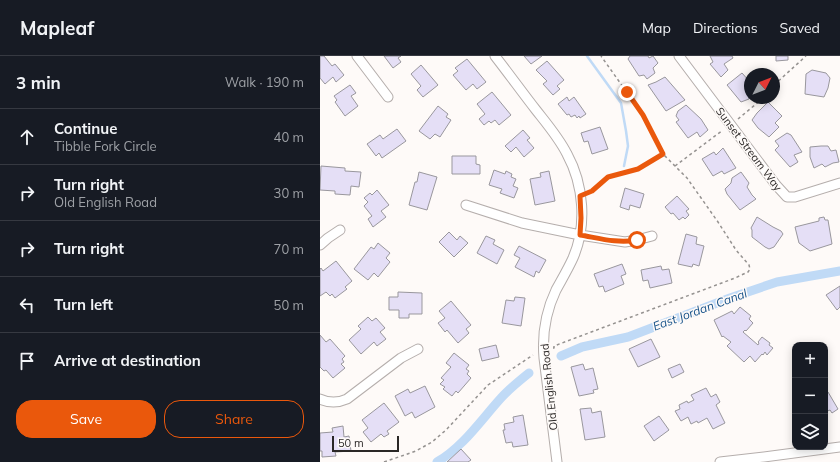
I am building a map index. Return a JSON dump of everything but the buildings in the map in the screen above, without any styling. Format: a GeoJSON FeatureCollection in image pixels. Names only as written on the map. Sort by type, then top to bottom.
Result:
{"type":"FeatureCollection","features":[{"type":"Feature","properties":{"kind":"street"},"geometry":{"type":"LineString","coordinates":[[357,56],[388,97]]}},
{"type":"Feature","properties":{"kind":"street","name":"Old English Road"},"geometry":{"type":"LineString","coordinates":[[496,56],[562,146],[576,175],[580,196],[582,213],[580,235],[573,257],[548,312],[544,336],[544,358],[557,462]]}},
{"type":"Feature","properties":{"kind":"street","name":"Sunset Stream Way"},"geometry":{"type":"LineString","coordinates":[[679,56],[776,185],[787,197],[794,197],[840,183]]}},
{"type":"Feature","properties":{"kind":"street"},"geometry":{"type":"LineString","coordinates":[[466,205],[527,225],[580,235],[625,242],[652,236]]}},
{"type":"Feature","properties":{"kind":"street"},"geometry":{"type":"LineString","coordinates":[[320,245],[340,230]]}},
{"type":"Feature","properties":{"kind":"street"},"geometry":{"type":"LineString","coordinates":[[320,399],[327,402],[338,402],[347,399],[402,358],[418,349]]}},
{"type":"Feature","properties":{"kind":"street"},"geometry":{"type":"LineString","coordinates":[[720,462],[840,447]]}},
{"type":"Feature","properties":{"kind":"street"},"geometry":{"type":"LineString","coordinates":[[797,452],[799,462]]}},
{"type":"Feature","properties":{"kind":"path"},"geometry":{"type":"LineString","coordinates":[[554,348],[554,346],[735,278],[749,271],[750,268],[687,178],[663,154],[640,111],[601,56]]}},
{"type":"Feature","properties":{"kind":"path"},"geometry":{"type":"LineString","coordinates":[[780,80],[806,56]]}},
{"type":"Feature","properties":{"kind":"path"},"geometry":{"type":"LineString","coordinates":[[735,121],[756,104]]}},
{"type":"Feature","properties":{"kind":"path"},"geometry":{"type":"LineString","coordinates":[[675,166],[726,128]]}},
{"type":"Feature","properties":{"kind":"path"},"geometry":{"type":"LineString","coordinates":[[580,196],[592,191],[608,177],[638,169],[663,154]]}},
{"type":"Feature","properties":{"kind":"path"},"geometry":{"type":"LineString","coordinates":[[384,462],[416,451],[432,442],[449,427],[488,385],[533,355]]}},
{"type":"Feature","properties":{"kind":"waterway"},"geometry":{"type":"LineString","coordinates":[[587,56],[621,103],[628,146],[624,166]]}},
{"type":"Feature","properties":{"kind":"waterway","name":"East Jordan Canal"},"geometry":{"type":"LineString","coordinates":[[561,356],[582,347],[628,337],[730,298],[777,282],[840,271]]}},
{"type":"Feature","properties":{"kind":"waterway","name":"East Jordan Canal"},"geometry":{"type":"LineString","coordinates":[[437,462],[455,449],[504,395],[529,373]]}},
{"type":"Feature","properties":{"kind":"route"},"geometry":{"type":"LineString","coordinates":[[627,92],[643,115],[663,154],[638,169],[608,177],[592,191],[580,196],[582,207],[580,235],[625,242],[637,240]]}}]}
